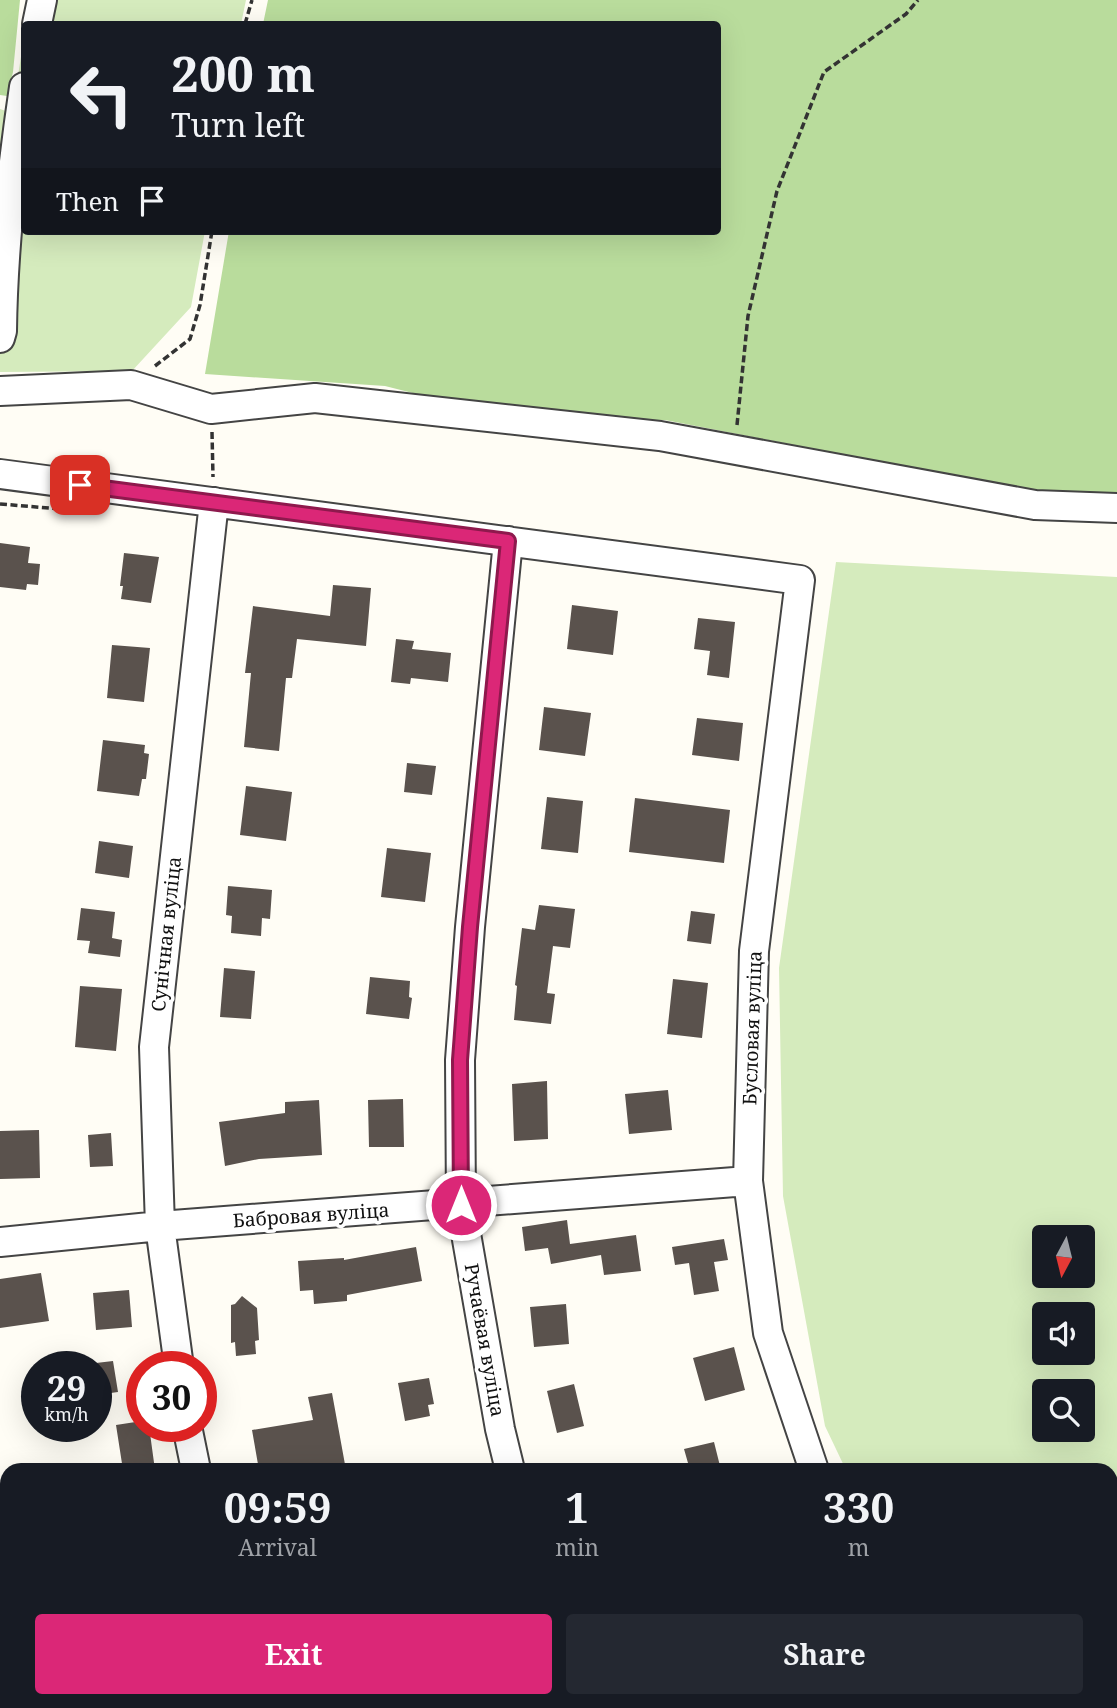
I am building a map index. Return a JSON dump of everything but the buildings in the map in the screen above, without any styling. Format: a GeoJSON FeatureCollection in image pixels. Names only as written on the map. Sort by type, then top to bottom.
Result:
{"type":"FeatureCollection","features":[{"type":"Feature","properties":{"kind":"street"},"geometry":{"type":"LineString","coordinates":[[38,21],[42,0]]}},
{"type":"Feature","properties":{"kind":"street"},"geometry":{"type":"LineString","coordinates":[[0,338],[12,166],[21,107]]}},
{"type":"Feature","properties":{"kind":"street"},"geometry":{"type":"LineString","coordinates":[[0,391],[131,385],[211,409],[315,398],[660,436],[1035,505],[1117,508]]}},
{"type":"Feature","properties":{"kind":"street"},"geometry":{"type":"LineString","coordinates":[[0,474],[508,541]]}},
{"type":"Feature","properties":{"kind":"street","name":"Сунічная вуліца"},"geometry":{"type":"LineString","coordinates":[[177,1351],[160,1226],[154,1047],[214,502]]}},
{"type":"Feature","properties":{"kind":"street","name":"Бусловая вуліца"},"geometry":{"type":"LineString","coordinates":[[508,541],[800,580],[754,951],[748,1181],[768,1333],[812,1463]]}},
{"type":"Feature","properties":{"kind":"street","name":"Ручаёвая вуліца"},"geometry":{"type":"LineString","coordinates":[[508,541],[470,927],[460,1060],[461,1205],[508,1463]]}},
{"type":"Feature","properties":{"kind":"street","name":"Бабровая вуліца"},"geometry":{"type":"LineString","coordinates":[[0,1242],[160,1226],[748,1181]]}},
{"type":"Feature","properties":{"kind":"street"},"geometry":{"type":"LineString","coordinates":[[190,1442],[195,1463]]}},
{"type":"Feature","properties":{"kind":"path"},"geometry":{"type":"LineString","coordinates":[[246,21],[252,0]]}},
{"type":"Feature","properties":{"kind":"path"},"geometry":{"type":"LineString","coordinates":[[735,450],[748,316],[774,204],[824,72],[906,14],[918,0]]}},
{"type":"Feature","properties":{"kind":"path"},"geometry":{"type":"LineString","coordinates":[[131,385],[190,339],[200,305],[211,235]]}},
{"type":"Feature","properties":{"kind":"path"},"geometry":{"type":"LineString","coordinates":[[211,409],[214,502]]}},
{"type":"Feature","properties":{"kind":"green space"},"geometry":{"type":"Polygon","coordinates":[[[0,0],[20,0],[13,72],[7,96],[0,95],[0,0]]]}},
{"type":"Feature","properties":{"kind":"green space"},"geometry":{"type":"Polygon","coordinates":[[[31,0],[246,0],[242,21],[28,21],[31,0]]]}},
{"type":"Feature","properties":{"kind":"green space"},"geometry":{"type":"Polygon","coordinates":[[[268,0],[1117,0],[1117,495],[1036,492],[665,420],[524,421],[385,386],[205,374],[228,235],[721,235],[721,21],[264,21],[268,0]]]}},
{"type":"Feature","properties":{"kind":"green space"},"geometry":{"type":"Polygon","coordinates":[[[21,57],[21,235],[204,235],[191,307],[132,371],[0,372],[0,109],[12,113],[21,57]]]}},
{"type":"Feature","properties":{"kind":"green space"},"geometry":{"type":"Polygon","coordinates":[[[836,562],[1117,577],[1117,1463],[843,1463],[825,1426],[783,1196],[779,968],[836,562]]]}},
{"type":"Feature","properties":{"kind":"route"},"geometry":{"type":"LineString","coordinates":[[80,485],[508,541],[470,927],[460,1060],[461,1205]]}}]}
